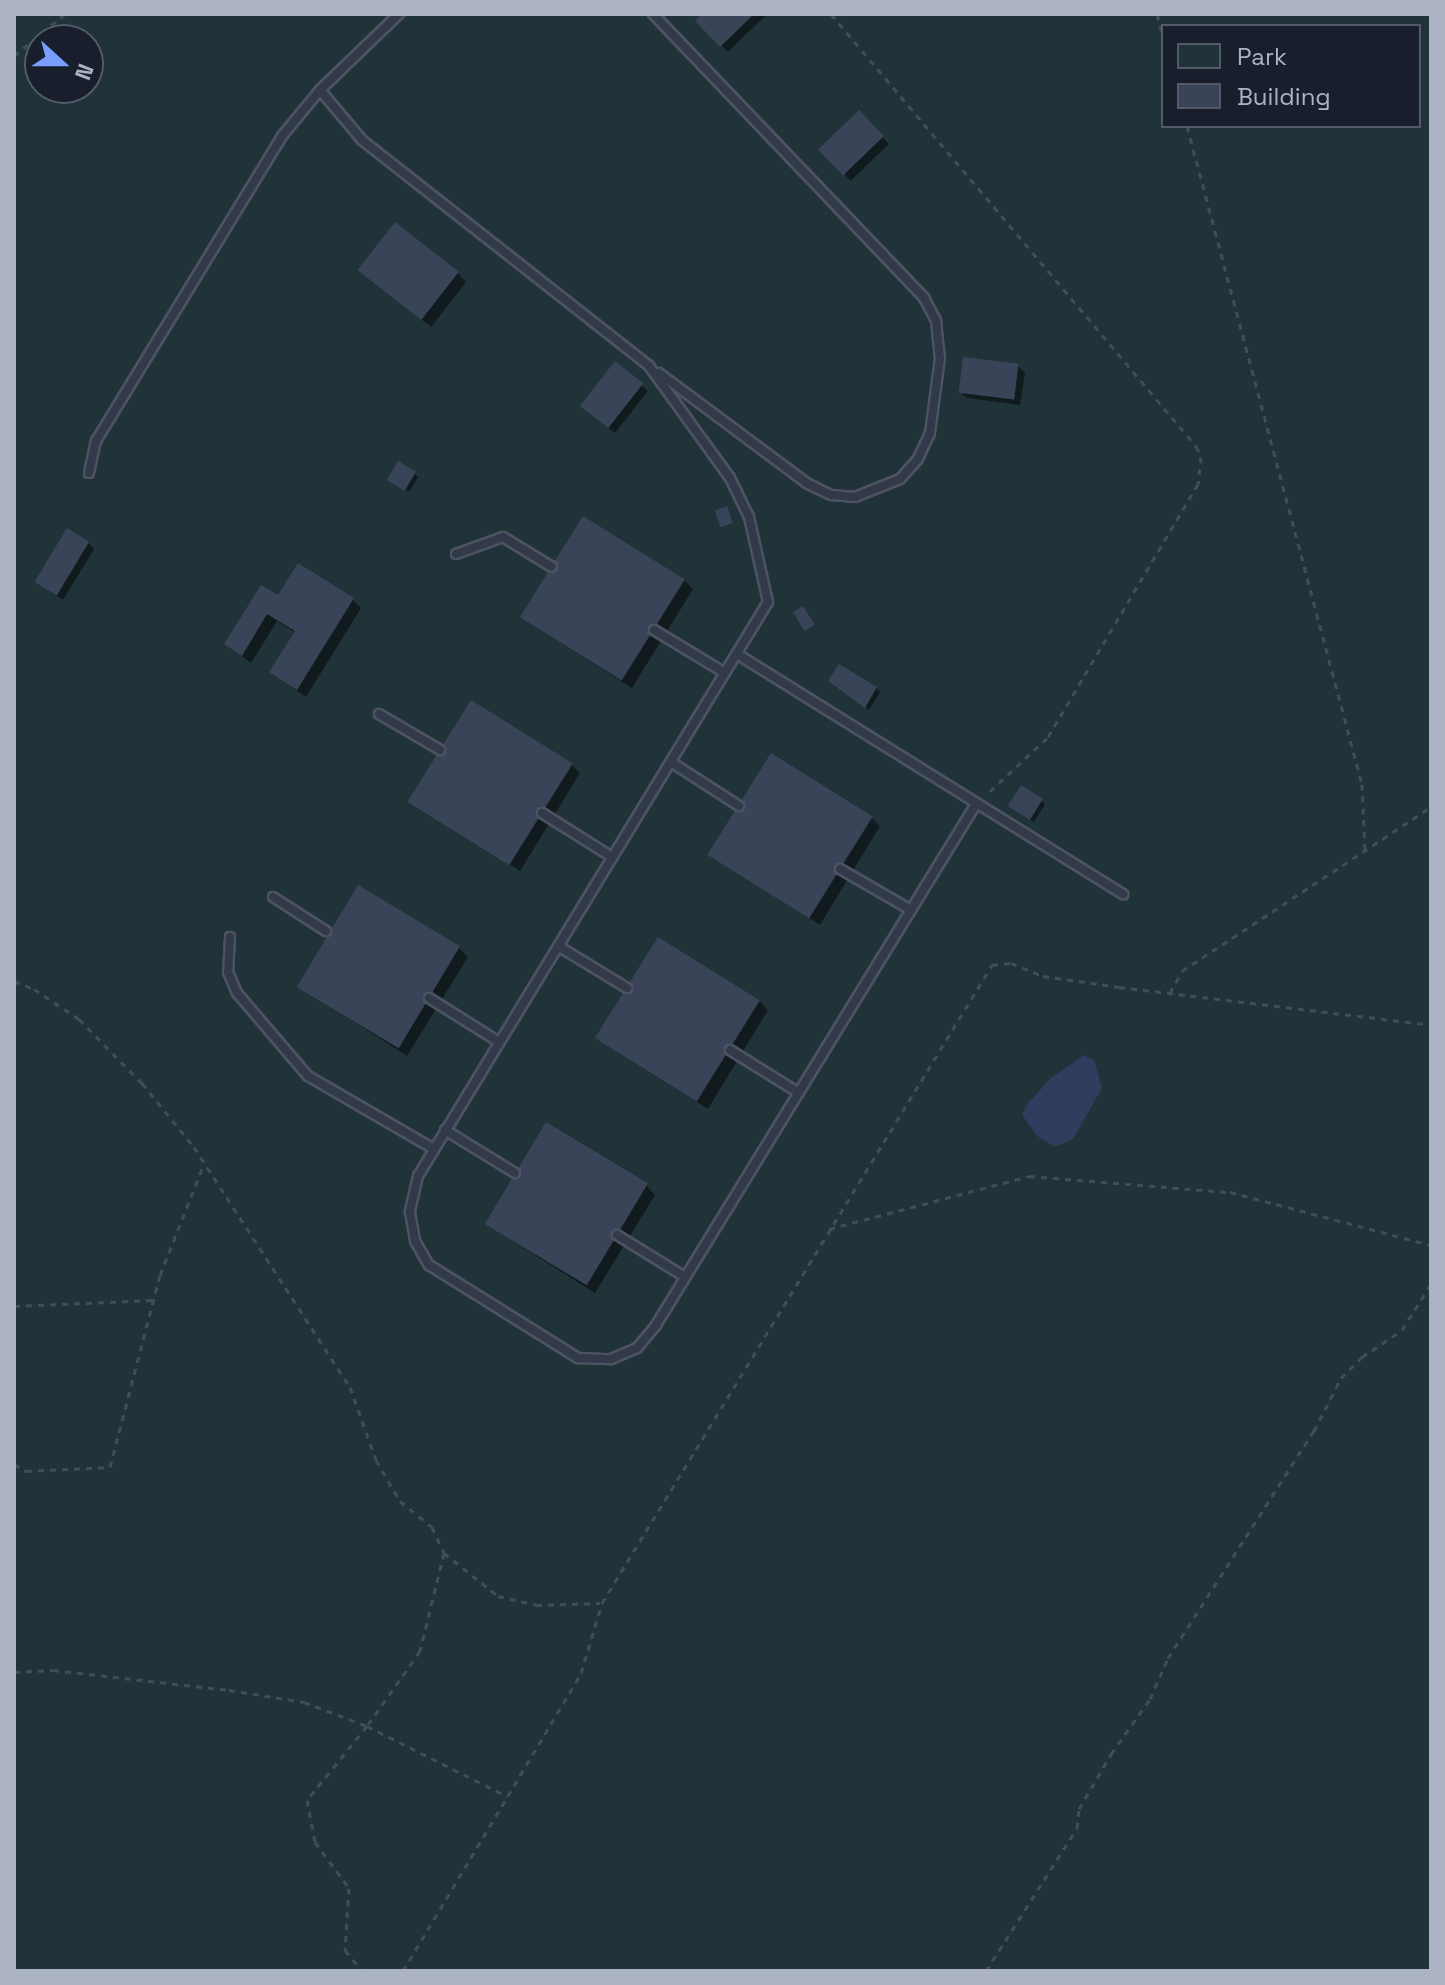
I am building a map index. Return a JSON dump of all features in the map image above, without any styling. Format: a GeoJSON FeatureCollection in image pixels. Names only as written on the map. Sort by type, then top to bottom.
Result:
{"type":"FeatureCollection","features":[{"type":"Feature","properties":{"kind":"lane"},"geometry":{"type":"LineString","coordinates":[[89,473],[96,441],[282,136],[320,90],[399,14]]}},
{"type":"Feature","properties":{"kind":"lane"},"geometry":{"type":"LineString","coordinates":[[320,90],[362,140],[649,366],[808,484],[831,495],[855,497],[900,479],[918,459],[930,433],[940,358],[936,321],[924,298],[653,14]]}},
{"type":"Feature","properties":{"kind":"lane"},"geometry":{"type":"LineString","coordinates":[[649,366],[730,478],[749,517],[768,602],[418,1176],[410,1212],[415,1241],[429,1265],[578,1358],[611,1359],[637,1348],[685,1277],[976,804]]}},
{"type":"Feature","properties":{"kind":"lane"},"geometry":{"type":"LineString","coordinates":[[456,554],[503,537],[552,567]]}},
{"type":"Feature","properties":{"kind":"lane"},"geometry":{"type":"LineString","coordinates":[[654,630],[725,673]]}},
{"type":"Feature","properties":{"kind":"lane"},"geometry":{"type":"LineString","coordinates":[[737,654],[1123,894]]}},
{"type":"Feature","properties":{"kind":"lane"},"geometry":{"type":"LineString","coordinates":[[379,714],[440,750]]}},
{"type":"Feature","properties":{"kind":"lane"},"geometry":{"type":"LineString","coordinates":[[671,762],[739,806]]}},
{"type":"Feature","properties":{"kind":"lane"},"geometry":{"type":"LineString","coordinates":[[542,813],[612,857]]}},
{"type":"Feature","properties":{"kind":"lane"},"geometry":{"type":"LineString","coordinates":[[840,869],[911,910]]}},
{"type":"Feature","properties":{"kind":"lane"},"geometry":{"type":"LineString","coordinates":[[273,897],[326,931]]}},
{"type":"Feature","properties":{"kind":"lane"},"geometry":{"type":"LineString","coordinates":[[230,937],[228,972],[237,993],[308,1076],[434,1149]]}},
{"type":"Feature","properties":{"kind":"lane"},"geometry":{"type":"LineString","coordinates":[[558,946],[627,988]]}},
{"type":"Feature","properties":{"kind":"lane"},"geometry":{"type":"LineString","coordinates":[[429,998],[499,1042]]}},
{"type":"Feature","properties":{"kind":"lane"},"geometry":{"type":"LineString","coordinates":[[730,1050],[799,1093]]}},
{"type":"Feature","properties":{"kind":"lane"},"geometry":{"type":"LineString","coordinates":[[445,1130],[515,1173]]}},
{"type":"Feature","properties":{"kind":"lane"},"geometry":{"type":"LineString","coordinates":[[617,1235],[685,1277]]}},
{"type":"Feature","properties":{"kind":"path"},"geometry":{"type":"LineString","coordinates":[[14,56],[65,14]]}},
{"type":"Feature","properties":{"kind":"path"},"geometry":{"type":"LineString","coordinates":[[831,14],[1196,446],[1201,457],[1198,484],[1047,738],[976,804]]}},
{"type":"Feature","properties":{"kind":"path"},"geometry":{"type":"LineString","coordinates":[[1188,128],[1362,784],[1365,853]]}},
{"type":"Feature","properties":{"kind":"path"},"geometry":{"type":"LineString","coordinates":[[1170,993],[1182,971],[1431,807]]}},
{"type":"Feature","properties":{"kind":"path"},"geometry":{"type":"LineString","coordinates":[[403,1971],[581,1673],[602,1603],[992,965],[1011,963],[1043,976],[1431,1025]]}},
{"type":"Feature","properties":{"kind":"path"},"geometry":{"type":"LineString","coordinates":[[14,981],[34,989],[79,1019],[142,1083],[204,1162],[350,1387],[376,1460],[400,1501],[432,1527],[444,1553],[498,1596],[536,1605],[602,1603]]}},
{"type":"Feature","properties":{"kind":"path"},"geometry":{"type":"LineString","coordinates":[[14,1464],[26,1471],[110,1467],[154,1300],[204,1162]]}},
{"type":"Feature","properties":{"kind":"path"},"geometry":{"type":"LineString","coordinates":[[829,1229],[1029,1176],[1230,1192],[1431,1245]]}},
{"type":"Feature","properties":{"kind":"path"},"geometry":{"type":"LineString","coordinates":[[986,1971],[1077,1828],[1079,1809],[1111,1754],[1150,1699],[1168,1658],[1314,1431],[1341,1378],[1362,1357],[1402,1330],[1431,1284]]}},
{"type":"Feature","properties":{"kind":"path"},"geometry":{"type":"LineString","coordinates":[[14,1306],[154,1300]]}},
{"type":"Feature","properties":{"kind":"path"},"geometry":{"type":"LineString","coordinates":[[362,1971],[345,1950],[349,1888],[315,1842],[307,1800],[367,1726],[420,1651],[444,1553]]}},
{"type":"Feature","properties":{"kind":"path"},"geometry":{"type":"LineString","coordinates":[[14,1672],[53,1670],[229,1690],[304,1702],[367,1726],[507,1796]]}},
{"type":"Feature","properties":{"kind":"green space"},"geometry":{"type":"Polygon","coordinates":[[[14,14],[1431,14],[1431,1971],[14,1971],[14,14]]]}},
{"type":"Feature","properties":{"kind":"water"},"geometry":{"type":"Polygon","coordinates":[[[1084,1055],[1094,1060],[1102,1088],[1073,1139],[1055,1147],[1037,1136],[1022,1115],[1028,1103],[1051,1078],[1084,1055]]]}},
{"type":"Feature","properties":{"kind":"building"},"geometry":{"type":"Polygon","coordinates":[[[702,14],[754,14],[720,47],[695,21],[702,14]]]}},
{"type":"Feature","properties":{"kind":"building"},"geometry":{"type":"Polygon","coordinates":[[[859,110],[884,136],[843,175],[818,150],[859,110]]]}},
{"type":"Feature","properties":{"kind":"building"},"geometry":{"type":"Polygon","coordinates":[[[395,222],[459,272],[421,320],[357,270],[395,222]]]}},
{"type":"Feature","properties":{"kind":"building"},"geometry":{"type":"Polygon","coordinates":[[[963,357],[1019,364],[1014,400],[959,393],[963,357]]]}},
{"type":"Feature","properties":{"kind":"building"},"geometry":{"type":"Polygon","coordinates":[[[615,361],[643,383],[608,428],[580,406],[615,361]]]}},
{"type":"Feature","properties":{"kind":"building"},"geometry":{"type":"Polygon","coordinates":[[[398,461],[416,472],[405,491],[387,480],[398,461]]]}},
{"type":"Feature","properties":{"kind":"building"},"geometry":{"type":"Polygon","coordinates":[[[727,506],[733,523],[721,527],[715,510],[727,506]]]}},
{"type":"Feature","properties":{"kind":"building"},"geometry":{"type":"Polygon","coordinates":[[[583,516],[685,580],[622,681],[520,617],[583,516]]]}},
{"type":"Feature","properties":{"kind":"building"},"geometry":{"type":"Polygon","coordinates":[[[67,528],[89,541],[57,595],[35,582],[67,528]]]}},
{"type":"Feature","properties":{"kind":"building"},"geometry":{"type":"Polygon","coordinates":[[[298,563],[354,598],[297,690],[269,672],[295,631],[267,614],[242,656],[224,644],[261,585],[278,595],[298,563]]]}},
{"type":"Feature","properties":{"kind":"building"},"geometry":{"type":"Polygon","coordinates":[[[803,606],[815,625],[804,631],[793,612],[803,606]]]}},
{"type":"Feature","properties":{"kind":"building"},"geometry":{"type":"Polygon","coordinates":[[[839,664],[877,687],[865,708],[828,681],[839,664]]]}},
{"type":"Feature","properties":{"kind":"building"},"geometry":{"type":"Polygon","coordinates":[[[471,700],[573,764],[509,865],[407,802],[471,700]]]}},
{"type":"Feature","properties":{"kind":"building"},"geometry":{"type":"Polygon","coordinates":[[[771,753],[873,817],[809,918],[707,855],[771,753]]]}},
{"type":"Feature","properties":{"kind":"building"},"geometry":{"type":"Polygon","coordinates":[[[1021,785],[1043,799],[1030,820],[1008,806],[1021,785]]]}},
{"type":"Feature","properties":{"kind":"building"},"geometry":{"type":"Polygon","coordinates":[[[358,885],[460,946],[399,1048],[297,987],[358,885]]]}},
{"type":"Feature","properties":{"kind":"building"},"geometry":{"type":"Polygon","coordinates":[[[658,937],[760,1001],[697,1102],[595,1038],[658,937]]]}},
{"type":"Feature","properties":{"kind":"building"},"geometry":{"type":"Polygon","coordinates":[[[546,1122],[648,1183],[587,1285],[485,1224],[546,1122]]]}}]}
